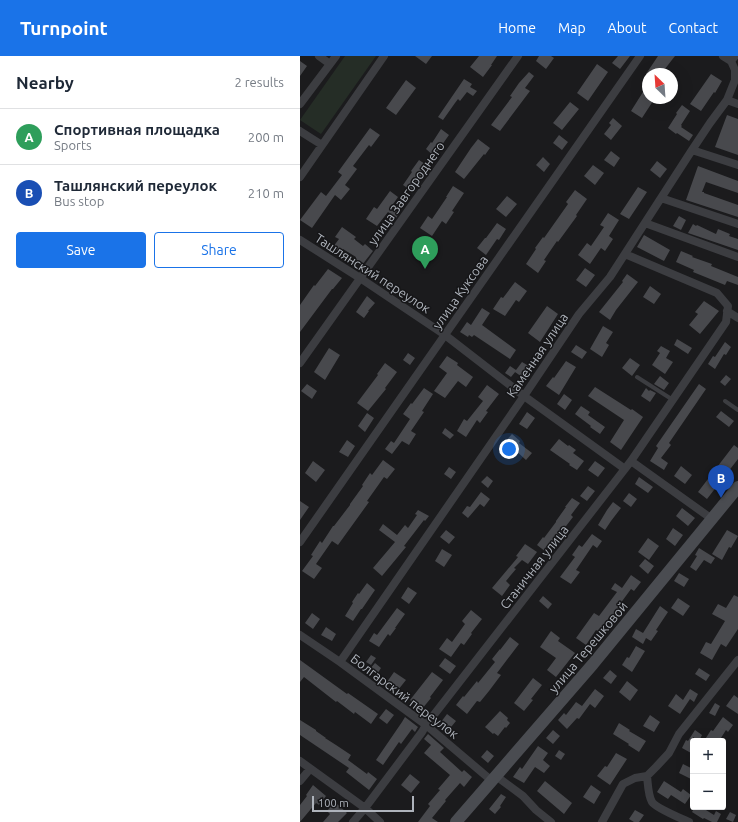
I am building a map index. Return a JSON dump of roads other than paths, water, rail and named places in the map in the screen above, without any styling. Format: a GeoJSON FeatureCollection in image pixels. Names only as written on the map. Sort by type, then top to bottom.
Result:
{"type":"FeatureCollection","features":[{"type":"Feature","properties":{"kind":"street"},"geometry":{"type":"LineString","coordinates":[[319,56],[330,64]]}},
{"type":"Feature","properties":{"kind":"street"},"geometry":{"type":"LineString","coordinates":[[300,104],[336,56]]}},
{"type":"Feature","properties":{"kind":"street"},"geometry":{"type":"LineString","coordinates":[[300,177],[384,56]]}},
{"type":"Feature","properties":{"kind":"street","name":"улица Завгороднего"},"geometry":{"type":"LineString","coordinates":[[300,363],[518,56]]}},
{"type":"Feature","properties":{"kind":"street","name":"улица Куксова"},"geometry":{"type":"LineString","coordinates":[[300,542],[640,56]]}},
{"type":"Feature","properties":{"kind":"street"},"geometry":{"type":"LineString","coordinates":[[723,56],[733,58]]}},
{"type":"Feature","properties":{"kind":"street","name":"Каменная улица"},"geometry":{"type":"LineString","coordinates":[[340,662],[524,396],[578,314],[610,277],[692,150],[727,100],[735,80],[733,58]]}},
{"type":"Feature","properties":{"kind":"street"},"geometry":{"type":"LineString","coordinates":[[727,100],[738,104]]}},
{"type":"Feature","properties":{"kind":"street"},"geometry":{"type":"LineString","coordinates":[[300,131],[322,146]]}},
{"type":"Feature","properties":{"kind":"street"},"geometry":{"type":"LineString","coordinates":[[692,150],[738,165]]}},
{"type":"Feature","properties":{"kind":"street"},"geometry":{"type":"LineString","coordinates":[[661,198],[738,224]]}},
{"type":"Feature","properties":{"kind":"street"},"geometry":{"type":"LineString","coordinates":[[645,223],[738,257]]}},
{"type":"Feature","properties":{"kind":"street","name":"Ташлянский переулок"},"geometry":{"type":"LineString","coordinates":[[300,240],[445,335],[524,396],[625,469]]}},
{"type":"Feature","properties":{"kind":"street"},"geometry":{"type":"LineString","coordinates":[[625,254],[717,293],[728,306],[728,312],[738,318]]}},
{"type":"Feature","properties":{"kind":"street","name":"Станичная улица"},"geometry":{"type":"LineString","coordinates":[[353,822],[426,725],[631,461],[726,322],[728,312]]}},
{"type":"Feature","properties":{"kind":"street"},"geometry":{"type":"LineString","coordinates":[[631,461],[712,519]]}},
{"type":"Feature","properties":{"kind":"street","name":"улица Терешковой"},"geometry":{"type":"LineString","coordinates":[[456,822],[593,664],[738,487]]}},
{"type":"Feature","properties":{"kind":"street","name":"Болгарский переулок"},"geometry":{"type":"LineString","coordinates":[[300,635],[340,662],[426,725],[494,778],[523,796],[536,810],[551,822]]}},
{"type":"Feature","properties":{"kind":"street"},"geometry":{"type":"LineString","coordinates":[[602,822],[623,784],[635,778],[647,776],[669,753],[679,734],[738,660]]}},
{"type":"Feature","properties":{"kind":"street"},"geometry":{"type":"LineString","coordinates":[[300,761],[365,808],[380,822]]}},
{"type":"Feature","properties":{"kind":"street"},"geometry":{"type":"LineString","coordinates":[[300,781],[310,769]]}},
{"type":"Feature","properties":{"kind":"street"},"geometry":{"type":"LineString","coordinates":[[647,776],[649,794],[652,802],[662,809],[689,822]]}},
{"type":"Feature","properties":{"kind":"lane"},"geometry":{"type":"LineString","coordinates":[[637,377],[673,400]]}},
{"type":"Feature","properties":{"kind":"lane"},"geometry":{"type":"LineString","coordinates":[[725,401],[738,410]]}},
{"type":"Feature","properties":{"kind":"place","name":"Спортивная площадка"},"geometry":{"type":"Point","coordinates":[425,269]}},
{"type":"Feature","properties":{"kind":"place","name":"Ташлянский переулок"},"geometry":{"type":"Point","coordinates":[721,498]}}]}
